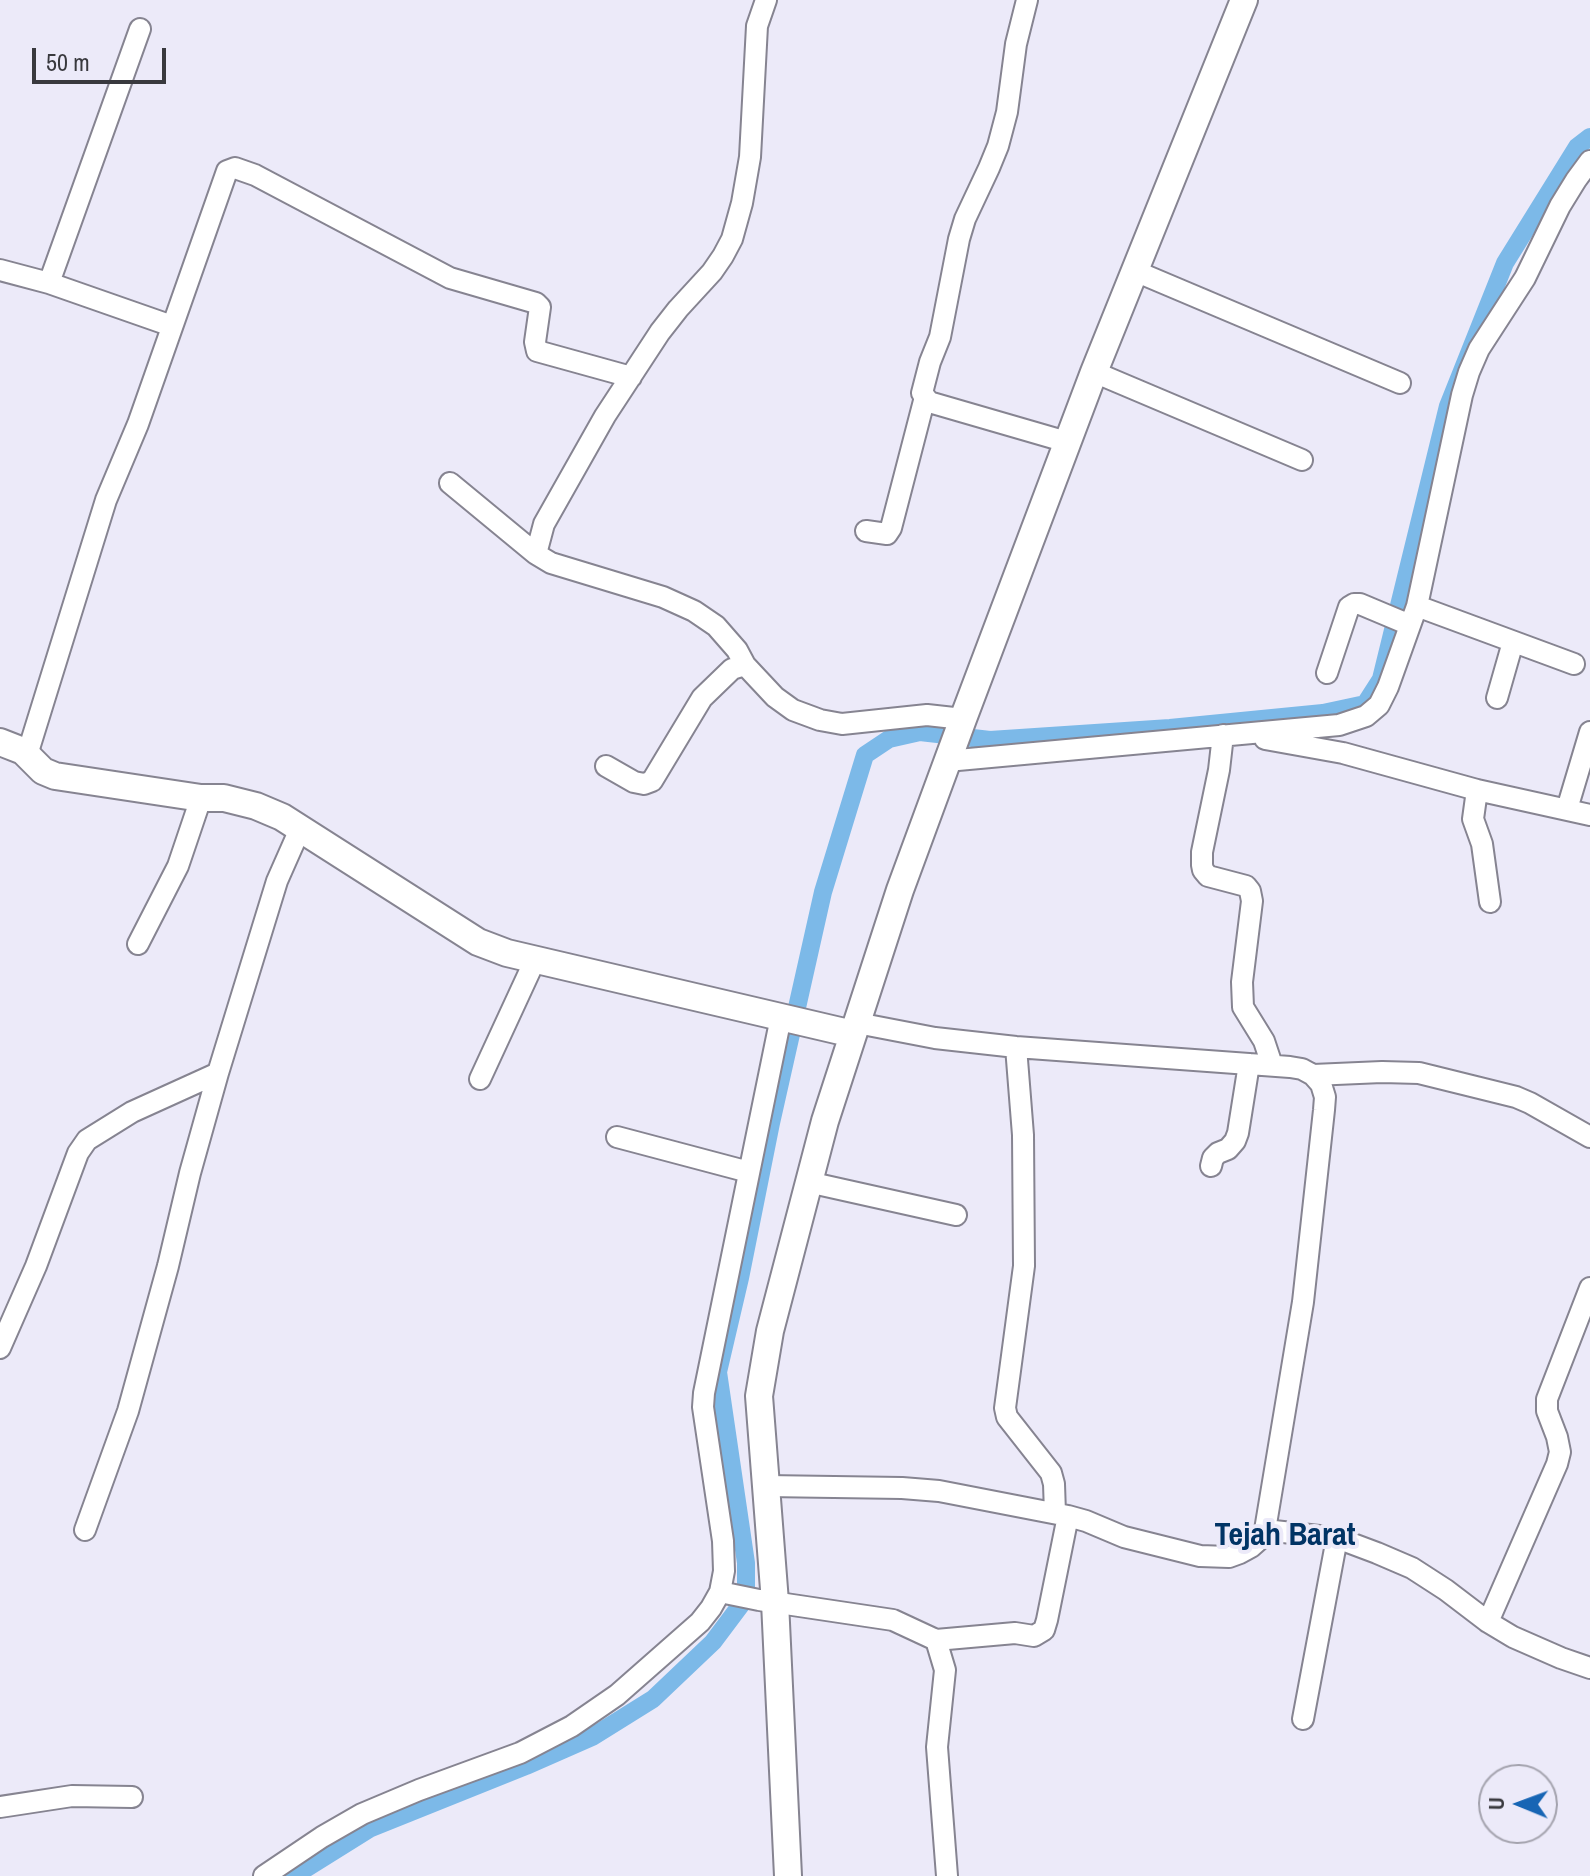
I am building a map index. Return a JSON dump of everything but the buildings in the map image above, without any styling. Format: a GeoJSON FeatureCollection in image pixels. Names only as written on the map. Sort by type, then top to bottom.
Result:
{"type":"FeatureCollection","features":[{"type":"Feature","properties":{"kind":"main road"},"geometry":{"type":"LineString","coordinates":[[788,1876],[767,1601],[766,1486],[759,1396],[770,1331],[825,1121],[900,890],[1094,372],[1244,0]]}},
{"type":"Feature","properties":{"kind":"main road"},"geometry":{"type":"LineString","coordinates":[[0,742],[20,749],[43,771],[55,776],[201,798],[224,798],[256,806],[282,817],[478,942],[507,953],[793,1020],[855,1029]]}},
{"type":"Feature","properties":{"kind":"street"},"geometry":{"type":"LineString","coordinates":[[536,554],[544,524],[605,416],[678,309],[712,272],[732,239],[750,157],[757,26],[766,0]]}},
{"type":"Feature","properties":{"kind":"street"},"geometry":{"type":"LineString","coordinates":[[1027,0],[998,146],[965,219],[944,320],[922,393],[933,402],[1067,442]]}},
{"type":"Feature","properties":{"kind":"street"},"geometry":{"type":"LineString","coordinates":[[49,283],[140,29]]}},
{"type":"Feature","properties":{"kind":"street"},"geometry":{"type":"LineString","coordinates":[[450,483],[536,554],[559,566],[663,597],[694,611],[716,626],[737,650],[745,665],[775,697],[793,710],[820,720],[842,724],[927,715],[955,740],[1230,735],[1339,725],[1366,716],[1379,705],[1388,687],[1469,372],[1479,349],[1525,278],[1560,206],[1590,161]]}},
{"type":"Feature","properties":{"kind":"street"},"geometry":{"type":"LineString","coordinates":[[27,755],[106,500],[138,424],[227,171],[235,168],[255,175],[450,278],[538,304],[537,351],[631,377]]}},
{"type":"Feature","properties":{"kind":"street"},"geometry":{"type":"LineString","coordinates":[[0,270],[49,283],[172,326]]}},
{"type":"Feature","properties":{"kind":"street"},"geometry":{"type":"LineString","coordinates":[[1135,271],[1400,383]]}},
{"type":"Feature","properties":{"kind":"street"},"geometry":{"type":"LineString","coordinates":[[1094,372],[1302,460]]}},
{"type":"Feature","properties":{"kind":"street"},"geometry":{"type":"LineString","coordinates":[[866,531],[887,534],[891,528],[933,402]]}},
{"type":"Feature","properties":{"kind":"street"},"geometry":{"type":"LineString","coordinates":[[1327,673],[1349,607],[1354,604],[1513,642],[1574,664]]}},
{"type":"Feature","properties":{"kind":"street"},"geometry":{"type":"LineString","coordinates":[[1497,698],[1513,642]]}},
{"type":"Feature","properties":{"kind":"street"},"geometry":{"type":"LineString","coordinates":[[606,766],[634,782],[644,784],[652,781],[702,698],[732,669],[745,665]]}},
{"type":"Feature","properties":{"kind":"street"},"geometry":{"type":"LineString","coordinates":[[1339,725],[1343,753]]}},
{"type":"Feature","properties":{"kind":"street"},"geometry":{"type":"LineString","coordinates":[[1567,809],[1590,732]]}},
{"type":"Feature","properties":{"kind":"street"},"geometry":{"type":"LineString","coordinates":[[1230,735],[1343,753],[1477,790],[1590,815]]}},
{"type":"Feature","properties":{"kind":"street"},"geometry":{"type":"LineString","coordinates":[[1230,735],[1219,770],[1202,865],[1208,876],[1246,886],[1250,891],[1252,901],[1242,982],[1243,1007],[1264,1041],[1272,1065]]}},
{"type":"Feature","properties":{"kind":"street"},"geometry":{"type":"LineString","coordinates":[[1477,790],[1473,819],[1482,844],[1490,902]]}},
{"type":"Feature","properties":{"kind":"street"},"geometry":{"type":"LineString","coordinates":[[138,944],[178,866],[201,798]]}},
{"type":"Feature","properties":{"kind":"street"},"geometry":{"type":"LineString","coordinates":[[85,1530],[128,1411],[218,1073],[277,881],[300,829]]}},
{"type":"Feature","properties":{"kind":"street"},"geometry":{"type":"LineString","coordinates":[[480,1079],[535,960]]}},
{"type":"Feature","properties":{"kind":"street"},"geometry":{"type":"LineString","coordinates":[[264,1876],[362,1814],[520,1753],[572,1726],[617,1695],[700,1622],[726,1593],[723,1541],[703,1407],[704,1393],[749,1172],[793,1020]]}},
{"type":"Feature","properties":{"kind":"street"},"geometry":{"type":"LineString","coordinates":[[766,1486],[924,1489],[1061,1515],[1086,1521],[1124,1537],[1217,1558],[1229,1557],[1251,1547],[1265,1530],[1303,1302],[1324,1110],[1325,1097],[1321,1084],[1302,1069],[1272,1065],[1016,1047],[855,1029]]}},
{"type":"Feature","properties":{"kind":"street"},"geometry":{"type":"LineString","coordinates":[[726,1593],[893,1620],[936,1640],[1015,1633],[1034,1636],[1044,1630],[1061,1515],[1051,1473],[1007,1417],[1005,1408],[1024,1266],[1023,1135],[1016,1047]]}},
{"type":"Feature","properties":{"kind":"street"},"geometry":{"type":"LineString","coordinates":[[1211,1166],[1213,1158],[1228,1149],[1238,1133],[1249,1064]]}},
{"type":"Feature","properties":{"kind":"street"},"geometry":{"type":"LineString","coordinates":[[0,1348],[36,1266],[78,1153],[87,1140],[132,1112],[218,1073]]}},
{"type":"Feature","properties":{"kind":"street"},"geometry":{"type":"LineString","coordinates":[[1313,1075],[1419,1073],[1516,1097],[1590,1137]]}},
{"type":"Feature","properties":{"kind":"street"},"geometry":{"type":"LineString","coordinates":[[617,1137],[749,1172]]}},
{"type":"Feature","properties":{"kind":"street"},"geometry":{"type":"LineString","coordinates":[[808,1182],[956,1215]]}},
{"type":"Feature","properties":{"kind":"street"},"geometry":{"type":"LineString","coordinates":[[1488,1622],[1557,1464],[1560,1452],[1547,1411],[1547,1399],[1590,1288]]}},
{"type":"Feature","properties":{"kind":"street"},"geometry":{"type":"LineString","coordinates":[[1265,1530],[1337,1538],[1377,1553],[1412,1568],[1513,1637],[1590,1668]]}},
{"type":"Feature","properties":{"kind":"street"},"geometry":{"type":"LineString","coordinates":[[1303,1719],[1337,1538]]}},
{"type":"Feature","properties":{"kind":"street"},"geometry":{"type":"LineString","coordinates":[[936,1640],[945,1670],[937,1747],[947,1876]]}},
{"type":"Feature","properties":{"kind":"street"},"geometry":{"type":"LineString","coordinates":[[0,1807],[72,1796],[132,1797]]}},
{"type":"Feature","properties":{"kind":"waterway"},"geometry":{"type":"LineString","coordinates":[[294,1876],[369,1829],[592,1737],[653,1699],[713,1642],[746,1598],[746,1563],[718,1372],[823,892],[865,755],[889,739],[920,732],[990,740],[1170,728],[1323,713],[1365,704],[1381,679],[1448,406],[1505,263],[1577,147],[1590,137]]}},
{"type":"Feature","properties":{"kind":"district","name":"Tejah Barat"},"geometry":{"type":"Point","coordinates":[1285,1536]}}]}
